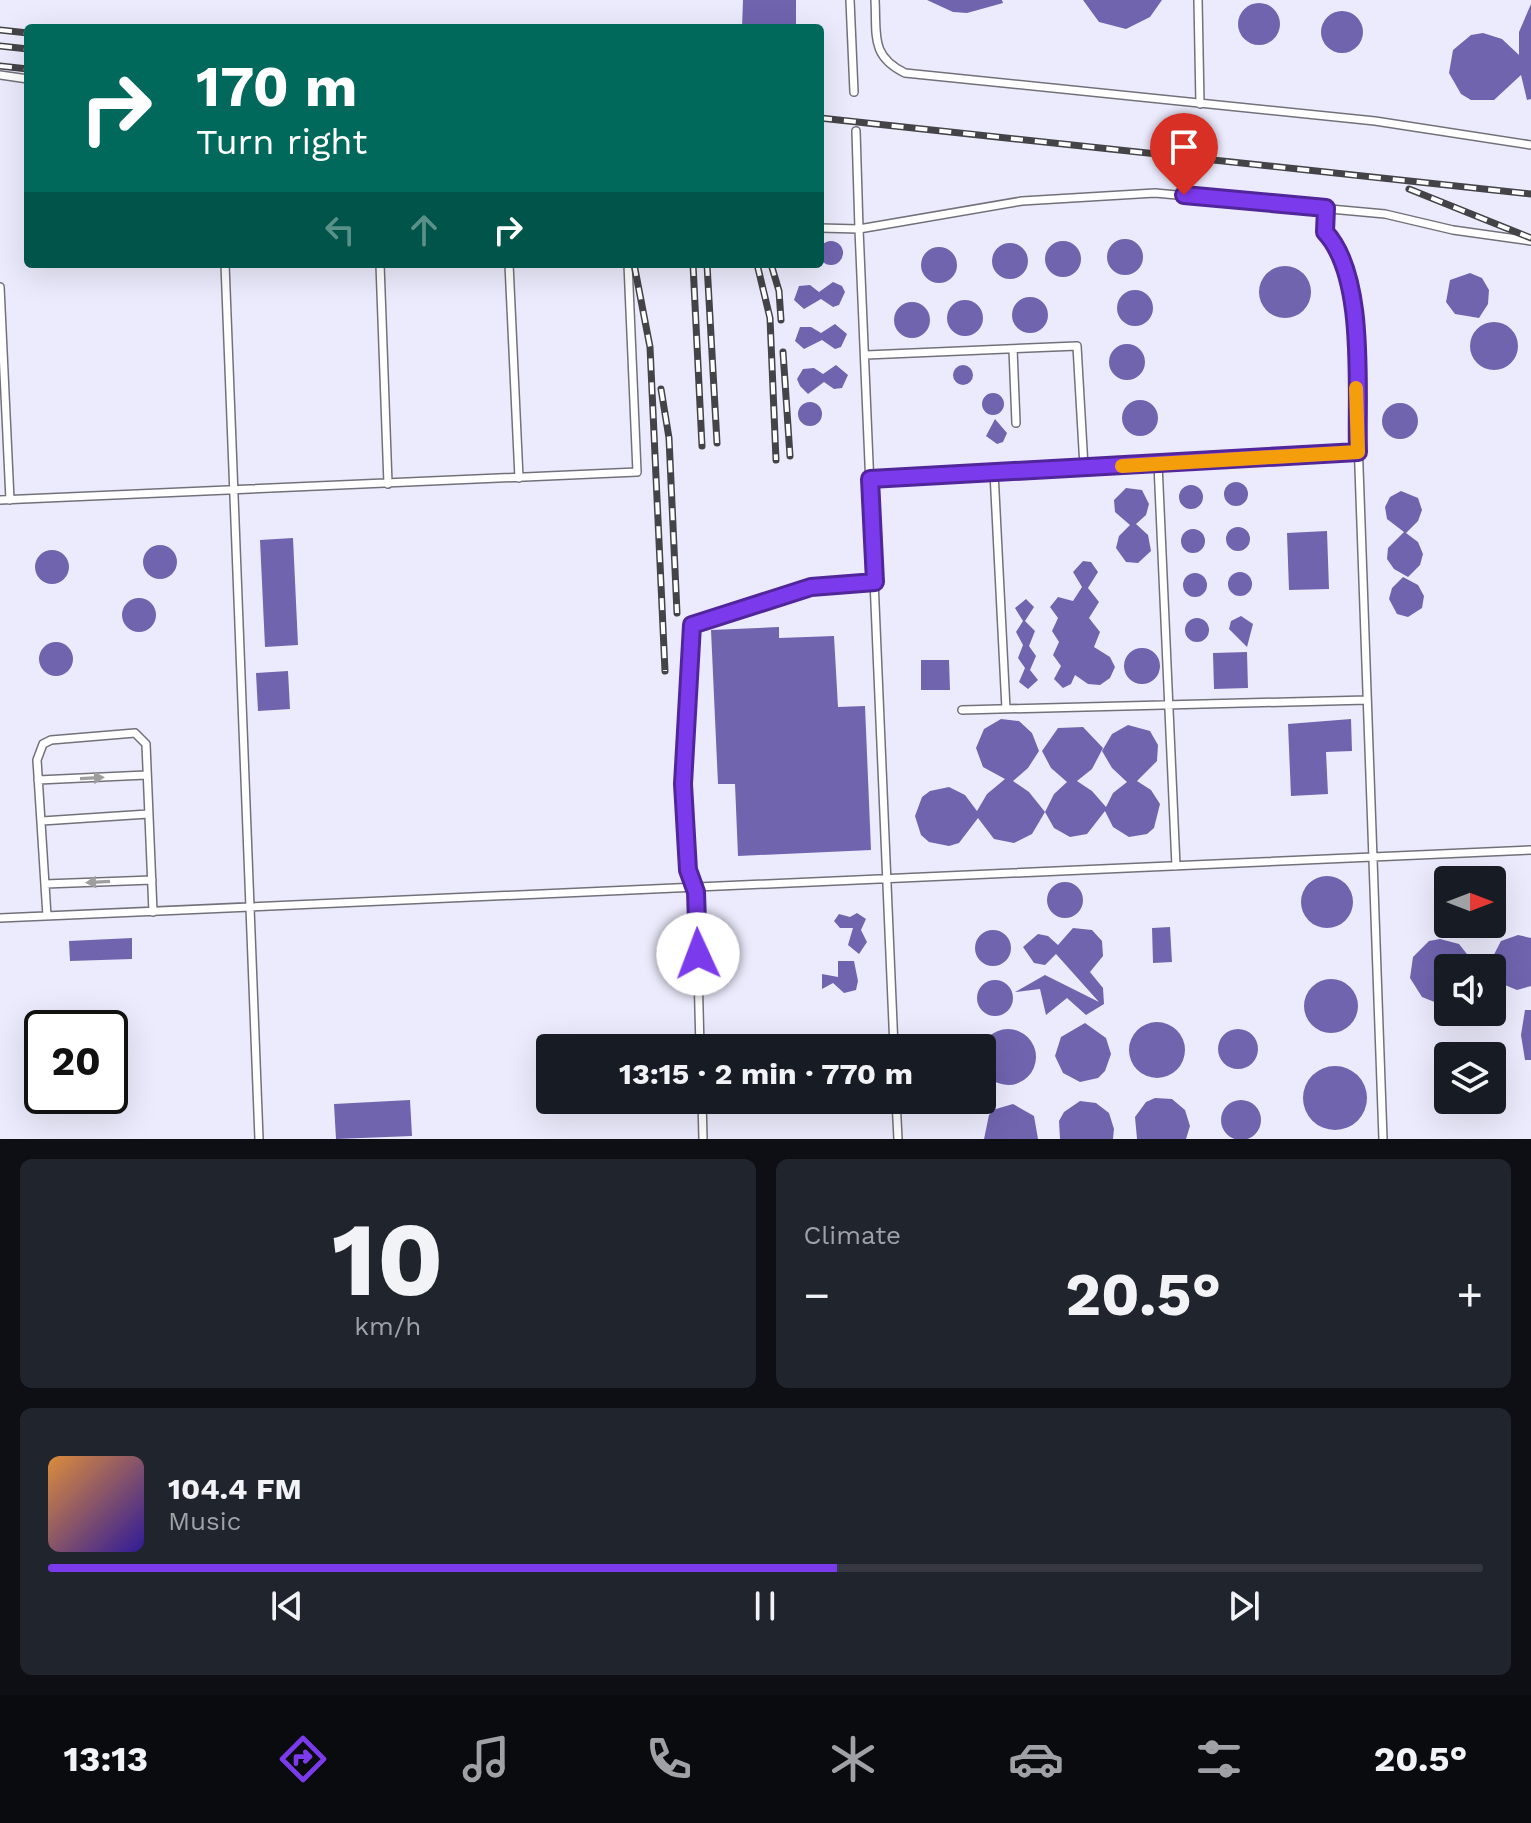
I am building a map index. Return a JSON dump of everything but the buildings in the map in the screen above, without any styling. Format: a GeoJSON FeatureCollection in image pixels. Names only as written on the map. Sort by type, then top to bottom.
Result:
{"type":"FeatureCollection","features":[{"type":"Feature","properties":{"kind":"lane"},"geometry":{"type":"LineString","coordinates":[[850,0],[854,92]]}},
{"type":"Feature","properties":{"kind":"lane"},"geometry":{"type":"LineString","coordinates":[[875,0],[878,50],[886,64],[905,73],[1375,121],[1531,145]]}},
{"type":"Feature","properties":{"kind":"lane"},"geometry":{"type":"LineString","coordinates":[[1198,0],[1200,104]]}},
{"type":"Feature","properties":{"kind":"lane"},"geometry":{"type":"LineString","coordinates":[[0,75],[24,78]]}},
{"type":"Feature","properties":{"kind":"lane"},"geometry":{"type":"LineString","coordinates":[[856,131],[893,1034]]}},
{"type":"Feature","properties":{"kind":"lane"},"geometry":{"type":"LineString","coordinates":[[824,228],[859,229],[1022,201],[1155,193],[1385,214],[1453,230],[1531,241]]}},
{"type":"Feature","properties":{"kind":"lane"},"geometry":{"type":"LineString","coordinates":[[1326,208],[1325,232],[1339,248],[1353,300],[1383,1139]]}},
{"type":"Feature","properties":{"kind":"lane"},"geometry":{"type":"LineString","coordinates":[[225,268],[259,1139]]}},
{"type":"Feature","properties":{"kind":"lane"},"geometry":{"type":"LineString","coordinates":[[380,268],[388,484]]}},
{"type":"Feature","properties":{"kind":"lane"},"geometry":{"type":"LineString","coordinates":[[509,268],[519,478]]}},
{"type":"Feature","properties":{"kind":"lane"},"geometry":{"type":"LineString","coordinates":[[0,500],[637,472],[628,268]]}},
{"type":"Feature","properties":{"kind":"lane"},"geometry":{"type":"LineString","coordinates":[[0,287],[10,500]]}},
{"type":"Feature","properties":{"kind":"lane"},"geometry":{"type":"LineString","coordinates":[[866,355],[1077,346],[1084,467]]}},
{"type":"Feature","properties":{"kind":"lane"},"geometry":{"type":"LineString","coordinates":[[1013,349],[1016,423]]}},
{"type":"Feature","properties":{"kind":"lane"},"geometry":{"type":"LineString","coordinates":[[870,479],[1358,452]]}},
{"type":"Feature","properties":{"kind":"lane"},"geometry":{"type":"LineString","coordinates":[[1158,464],[1176,866]]}},
{"type":"Feature","properties":{"kind":"lane"},"geometry":{"type":"LineString","coordinates":[[994,472],[1006,709]]}},
{"type":"Feature","properties":{"kind":"lane"},"geometry":{"type":"LineString","coordinates":[[700,1034],[695,889],[688,870],[683,784],[692,625],[811,587],[875,582]]}},
{"type":"Feature","properties":{"kind":"lane"},"geometry":{"type":"LineString","coordinates":[[962,710],[1367,700]]}},
{"type":"Feature","properties":{"kind":"lane"},"geometry":{"type":"LineString","coordinates":[[47,916],[37,760],[43,744],[51,740],[135,733],[142,736],[146,744],[153,912]]}},
{"type":"Feature","properties":{"kind":"lane"},"geometry":{"type":"LineString","coordinates":[[38,780],[146,775]]}},
{"type":"Feature","properties":{"kind":"lane"},"geometry":{"type":"LineString","coordinates":[[42,821],[148,814]]}},
{"type":"Feature","properties":{"kind":"lane"},"geometry":{"type":"LineString","coordinates":[[0,918],[1531,850]]}},
{"type":"Feature","properties":{"kind":"lane"},"geometry":{"type":"LineString","coordinates":[[45,884],[152,880]]}},
{"type":"Feature","properties":{"kind":"lane"},"geometry":{"type":"LineString","coordinates":[[702,1114],[703,1139]]}},
{"type":"Feature","properties":{"kind":"lane"},"geometry":{"type":"LineString","coordinates":[[897,1114],[898,1139]]}},
{"type":"Feature","properties":{"kind":"shaded area"},"geometry":{"type":"Polygon","coordinates":[[[0,0],[1531,0],[1531,1139],[0,1139],[0,0]]]}},
{"type":"Feature","properties":{"kind":"railway"},"geometry":{"type":"LineString","coordinates":[[0,30],[24,33]]}},
{"type":"Feature","properties":{"kind":"railway"},"geometry":{"type":"LineString","coordinates":[[0,46],[24,49]]}},
{"type":"Feature","properties":{"kind":"railway"},"geometry":{"type":"LineString","coordinates":[[0,66],[24,69]]}},
{"type":"Feature","properties":{"kind":"railway"},"geometry":{"type":"LineString","coordinates":[[824,118],[1531,194]]}},
{"type":"Feature","properties":{"kind":"railway"},"geometry":{"type":"LineString","coordinates":[[1409,189],[1531,238]]}},
{"type":"Feature","properties":{"kind":"railway"},"geometry":{"type":"LineString","coordinates":[[635,268],[650,347],[665,671]]}},
{"type":"Feature","properties":{"kind":"railway"},"geometry":{"type":"LineString","coordinates":[[693,268],[702,446]]}},
{"type":"Feature","properties":{"kind":"railway"},"geometry":{"type":"LineString","coordinates":[[707,268],[717,443]]}},
{"type":"Feature","properties":{"kind":"railway"},"geometry":{"type":"LineString","coordinates":[[758,268],[770,318],[776,460]]}},
{"type":"Feature","properties":{"kind":"railway"},"geometry":{"type":"LineString","coordinates":[[772,268],[779,291],[781,320]]}},
{"type":"Feature","properties":{"kind":"railway"},"geometry":{"type":"LineString","coordinates":[[783,352],[790,456]]}},
{"type":"Feature","properties":{"kind":"railway"},"geometry":{"type":"LineString","coordinates":[[661,389],[669,438],[677,613]]}},
{"type":"Feature","properties":{"kind":"slow traffic"},"geometry":{"type":"LineString","coordinates":[[1122,466],[1358,452],[1356,388]]}},
{"type":"Feature","properties":{"kind":"route"},"geometry":{"type":"LineString","coordinates":[[698,954],[696,892],[688,870],[683,784],[692,625],[811,587],[875,582],[870,479],[1358,452],[1353,300],[1339,248],[1325,232],[1326,208],[1184,195]]}}]}
